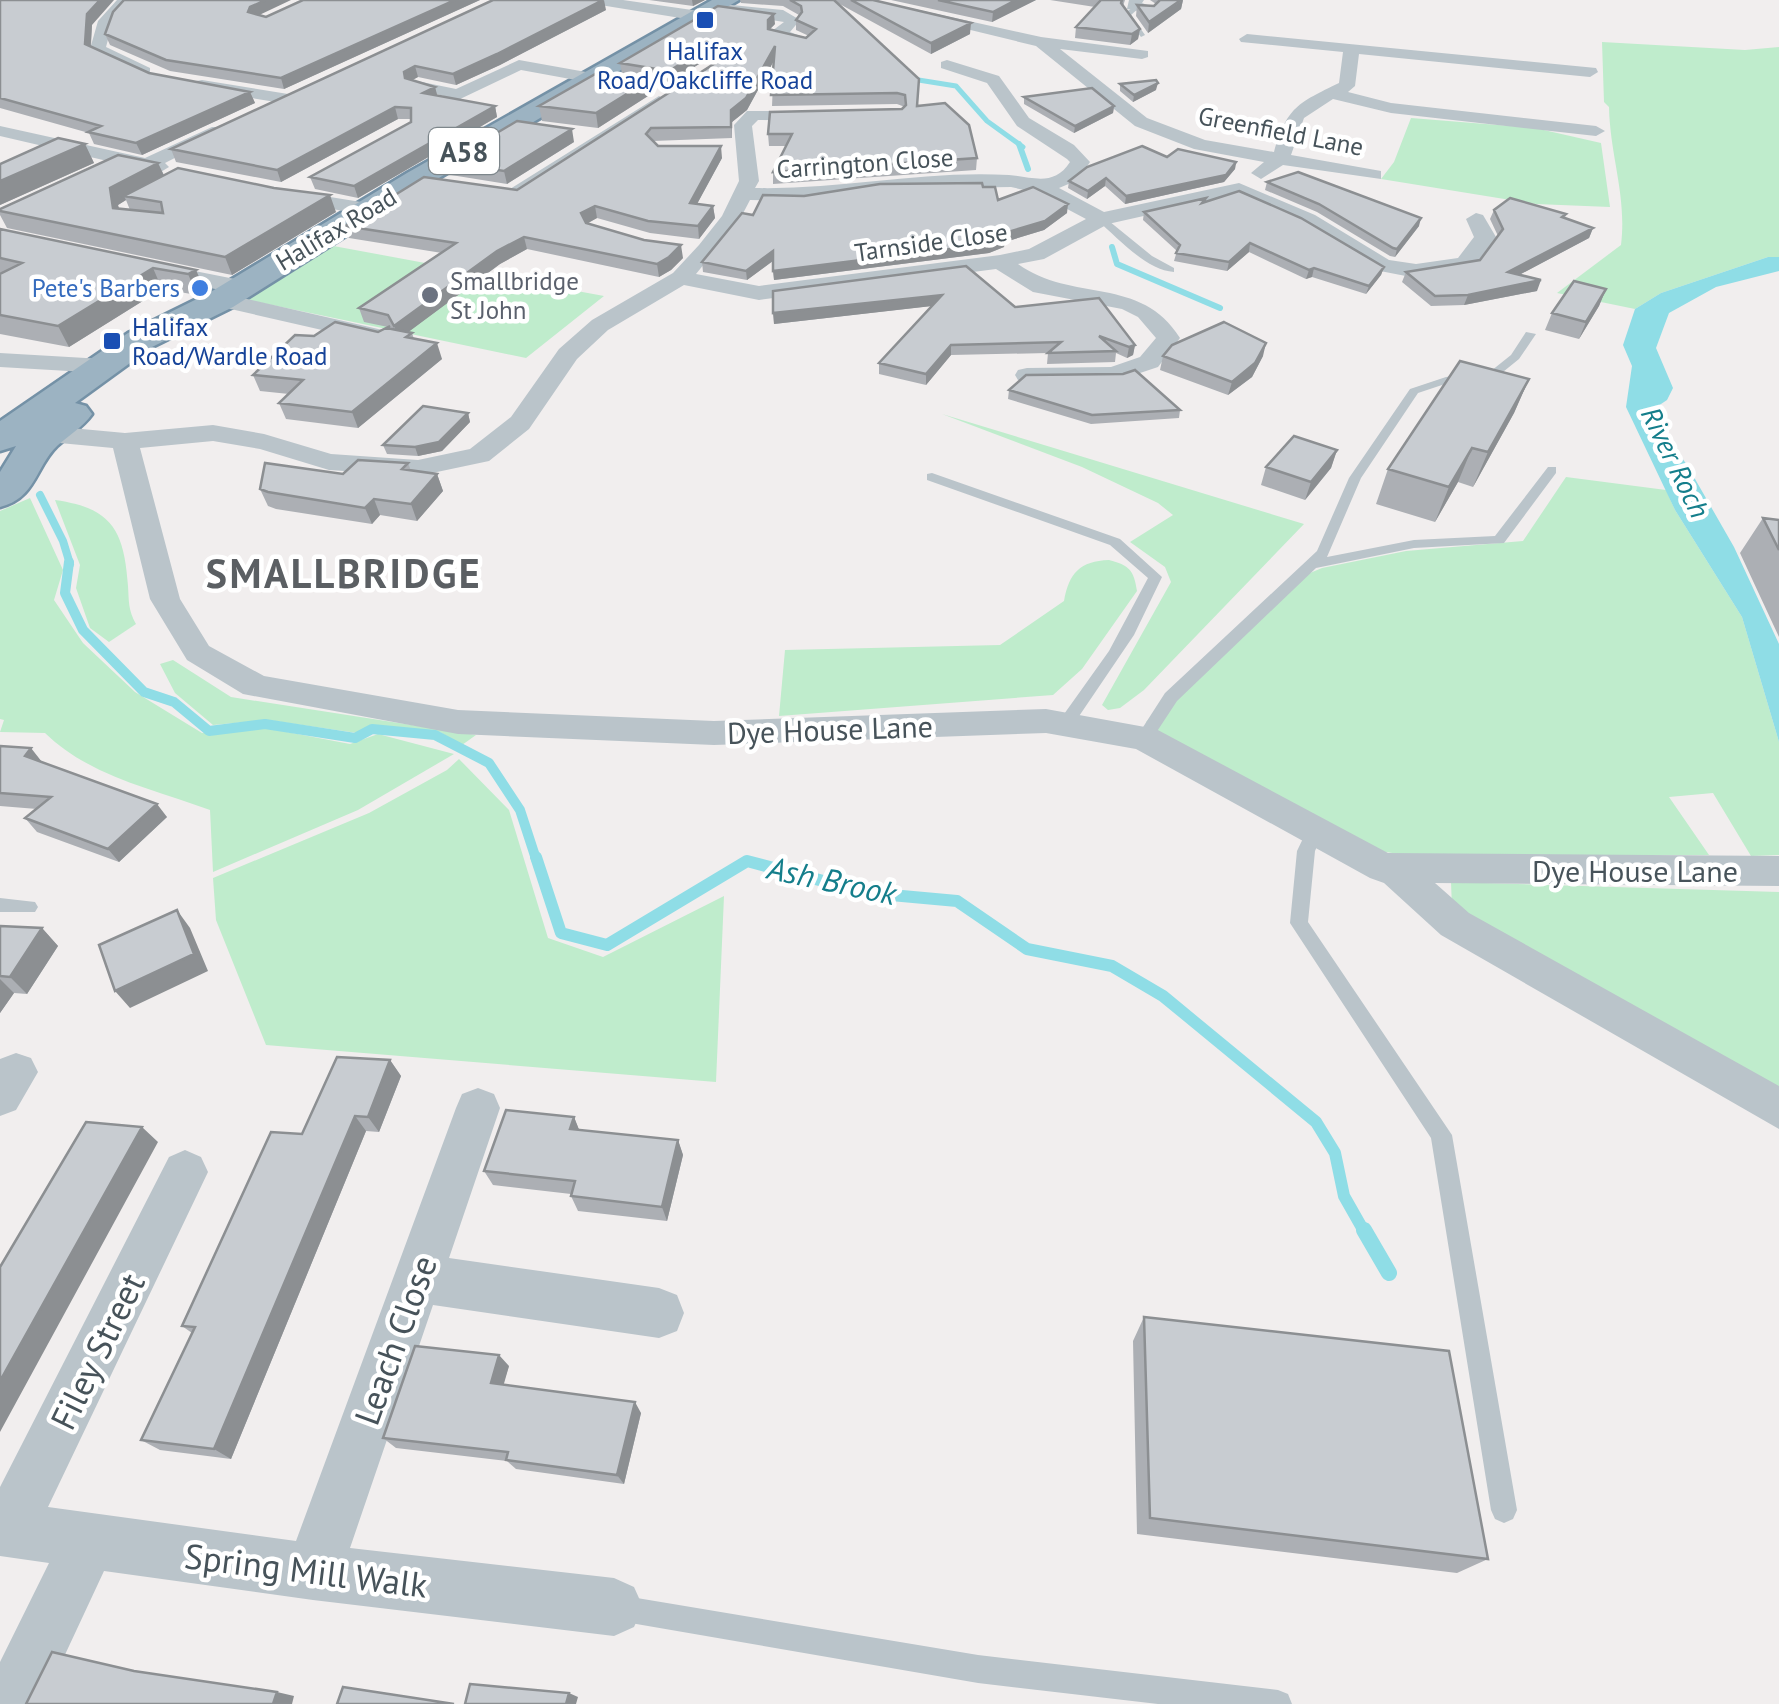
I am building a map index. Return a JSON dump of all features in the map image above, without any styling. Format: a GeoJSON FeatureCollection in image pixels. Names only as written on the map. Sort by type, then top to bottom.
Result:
{"type":"FeatureCollection","features":[{"type":"Feature","properties":{"kind":"highway","name":"Halifax Road"},"geometry":{"type":"LineString","coordinates":[[24,437],[222,299],[417,179],[714,8]]}},
{"type":"Feature","properties":{"kind":"highway","name":"Halifax Road"},"geometry":{"type":"LineString","coordinates":[[0,469],[24,437],[103,366],[140,340],[222,299]]}},
{"type":"Feature","properties":{"kind":"highway","name":"Halifax Road"},"geometry":{"type":"LineString","coordinates":[[0,496],[24,470],[24,437]]}},
{"type":"Feature","properties":{"kind":"street"},"geometry":{"type":"LineString","coordinates":[[126,0],[109,12],[98,33],[98,50],[129,67],[157,76]]}},
{"type":"Feature","properties":{"kind":"street","name":"Greenfield Lane"},"geometry":{"type":"LineString","coordinates":[[854,0],[1041,42],[1140,122],[1200,145],[1374,175]]}},
{"type":"Feature","properties":{"kind":"street"},"geometry":{"type":"LineString","coordinates":[[606,1],[783,16],[792,20],[791,24],[778,34],[805,42]]}},
{"type":"Feature","properties":{"kind":"street"},"geometry":{"type":"LineString","coordinates":[[1276,42],[1283,22]]}},
{"type":"Feature","properties":{"kind":"street"},"geometry":{"type":"LineString","coordinates":[[1246,39],[1590,76],[1589,50]]}},
{"type":"Feature","properties":{"kind":"street"},"geometry":{"type":"LineString","coordinates":[[1041,42],[1142,54]]}},
{"type":"Feature","properties":{"kind":"street"},"geometry":{"type":"LineString","coordinates":[[1238,188],[1280,160],[1288,148],[1283,122],[1346,86],[1352,48]]}},
{"type":"Feature","properties":{"kind":"street"},"geometry":{"type":"LineString","coordinates":[[947,64],[1000,85],[1010,110],[1026,125],[1070,149],[1080,162],[1072,176],[1043,188]]}},
{"type":"Feature","properties":{"kind":"street"},"geometry":{"type":"LineString","coordinates":[[416,86],[458,95],[519,65],[675,92],[511,195],[492,192]]}},
{"type":"Feature","properties":{"kind":"street"},"geometry":{"type":"LineString","coordinates":[[189,83],[288,99]]}},
{"type":"Feature","properties":{"kind":"street"},"geometry":{"type":"LineString","coordinates":[[610,100],[633,86]]}},
{"type":"Feature","properties":{"kind":"street"},"geometry":{"type":"LineString","coordinates":[[262,111],[306,90]]}},
{"type":"Feature","properties":{"kind":"street"},"geometry":{"type":"LineString","coordinates":[[1333,94],[1391,108],[1596,131]]}},
{"type":"Feature","properties":{"kind":"street"},"geometry":{"type":"LineString","coordinates":[[24,437],[125,442],[213,433],[264,442],[329,462],[418,468],[479,455],[520,424],[568,354],[600,325],[681,278],[707,250],[732,217],[749,181],[737,148],[743,125],[753,115],[832,116]]}},
{"type":"Feature","properties":{"kind":"street"},"geometry":{"type":"LineString","coordinates":[[511,124],[598,137]]}},
{"type":"Feature","properties":{"kind":"street"},"geometry":{"type":"LineString","coordinates":[[147,164],[231,125]]}},
{"type":"Feature","properties":{"kind":"street"},"geometry":{"type":"LineString","coordinates":[[0,131],[176,171]]}},
{"type":"Feature","properties":{"kind":"street"},"geometry":{"type":"LineString","coordinates":[[90,176],[123,161]]}},
{"type":"Feature","properties":{"kind":"street"},"geometry":{"type":"LineString","coordinates":[[312,177],[273,193],[368,209]]}},
{"type":"Feature","properties":{"kind":"street"},"geometry":{"type":"LineString","coordinates":[[417,179],[455,185]]}},
{"type":"Feature","properties":{"kind":"street","name":"Carrington Close"},"geometry":{"type":"LineString","coordinates":[[743,194],[804,195],[880,183],[1011,181],[1043,188],[1101,219]]}},
{"type":"Feature","properties":{"kind":"street"},"geometry":{"type":"LineString","coordinates":[[1238,188],[1308,219],[1355,251],[1383,264],[1416,270],[1465,263],[1484,237],[1476,220]]}},
{"type":"Feature","properties":{"kind":"street","name":"Tarnside Close"},"geometry":{"type":"LineString","coordinates":[[681,278],[759,293],[1000,262],[1036,254],[1101,219],[1238,188]]}},
{"type":"Feature","properties":{"kind":"street"},"geometry":{"type":"LineString","coordinates":[[677,246],[707,250]]}},
{"type":"Feature","properties":{"kind":"street"},"geometry":{"type":"LineString","coordinates":[[1000,262],[1038,287],[1105,298],[1149,312],[1162,324],[1168,338],[1149,362],[1113,374],[1027,375]]}},
{"type":"Feature","properties":{"kind":"street"},"geometry":{"type":"LineString","coordinates":[[134,266],[222,299],[384,338]]}},
{"type":"Feature","properties":{"kind":"street"},"geometry":{"type":"LineString","coordinates":[[0,360],[103,366]]}},
{"type":"Feature","properties":{"kind":"street","name":"Dye House Lane"},"geometry":{"type":"LineString","coordinates":[[125,442],[165,599],[198,653],[255,686],[458,722],[714,733],[1046,720],[1144,738],[1383,868],[1779,870]]}},
{"type":"Feature","properties":{"kind":"street"},"geometry":{"type":"LineString","coordinates":[[1393,868],[1455,924],[1779,1109]]}},
{"type":"Feature","properties":{"kind":"street","name":"Leach Close"},"geometry":{"type":"LineString","coordinates":[[313,1572],[478,1108]]}},
{"type":"Feature","properties":{"kind":"street","name":"Filey Street"},"geometry":{"type":"LineString","coordinates":[[4,1529],[185,1172]]}},
{"type":"Feature","properties":{"kind":"street"},"geometry":{"type":"LineString","coordinates":[[417,1278],[660,1313]]}},
{"type":"Feature","properties":{"kind":"street","name":"Spring Mill Walk"},"geometry":{"type":"LineString","coordinates":[[4,1529],[313,1572],[614,1607]]}},
{"type":"Feature","properties":{"kind":"street"},"geometry":{"type":"LineString","coordinates":[[10,1704],[89,1541]]}},
{"type":"Feature","properties":{"kind":"lane"},"geometry":{"type":"LineString","coordinates":[[1141,34],[1127,14],[1142,5]]}},
{"type":"Feature","properties":{"kind":"lane"},"geometry":{"type":"LineString","coordinates":[[1101,219],[1170,270]]}},
{"type":"Feature","properties":{"kind":"lane"},"geometry":{"type":"LineString","coordinates":[[1144,738],[1171,696],[1323,554],[1355,478],[1414,391],[1446,380],[1494,374],[1515,358],[1530,334]]}},
{"type":"Feature","properties":{"kind":"lane"},"geometry":{"type":"LineString","coordinates":[[1312,564],[1414,544],[1499,540],[1552,470]]}},
{"type":"Feature","properties":{"kind":"lane"},"geometry":{"type":"LineString","coordinates":[[932,476],[1116,542],[1155,577],[1125,637],[1065,724]]}},
{"type":"Feature","properties":{"kind":"lane"},"geometry":{"type":"LineString","coordinates":[[1315,831],[1306,851],[1299,923],[1442,1135],[1504,1510]]}},
{"type":"Feature","properties":{"kind":"lane"},"geometry":{"type":"LineString","coordinates":[[0,905],[29,906]]}},
{"type":"Feature","properties":{"kind":"lane"},"geometry":{"type":"LineString","coordinates":[[614,1607],[978,1670],[1278,1704]]}},
{"type":"Feature","properties":{"kind":"green space"},"geometry":{"type":"Polygon","coordinates":[[[1602,42],[1745,50],[1779,47],[1779,257],[1768,257],[1661,293],[1635,309],[1557,293],[1621,245],[1622,210],[1609,107],[1604,102],[1602,42]]]}},
{"type":"Feature","properties":{"kind":"green space"},"geometry":{"type":"Polygon","coordinates":[[[1411,118],[1535,128],[1601,143],[1610,207],[1536,204],[1381,179],[1394,162],[1411,118]]]}},
{"type":"Feature","properties":{"kind":"green space"},"geometry":{"type":"Polygon","coordinates":[[[328,245],[604,296],[526,358],[238,298],[328,245]]]}},
{"type":"Feature","properties":{"kind":"green space"},"geometry":{"type":"Polygon","coordinates":[[[942,414],[1304,524],[1144,690],[1120,708],[1108,710],[1102,705],[1171,582],[1165,567],[1130,542],[1173,515],[1158,503],[1082,467],[942,414]]]}},
{"type":"Feature","properties":{"kind":"green space"},"geometry":{"type":"Polygon","coordinates":[[[1566,477],[1666,490],[1742,617],[1779,742],[1779,855],[1751,856],[1713,793],[1669,797],[1709,855],[1406,855],[1372,850],[1160,737],[1146,722],[1286,583],[1322,568],[1406,551],[1523,541],[1566,477]]]}},
{"type":"Feature","properties":{"kind":"green space"},"geometry":{"type":"Polygon","coordinates":[[[30,498],[63,570],[54,600],[83,643],[135,692],[202,733],[266,728],[350,744],[378,734],[454,754],[358,810],[213,872],[210,810],[102,771],[62,748],[45,733],[0,732],[4,720],[0,719],[0,511],[30,498]]]}},
{"type":"Feature","properties":{"kind":"green space"},"geometry":{"type":"Polygon","coordinates":[[[55,500],[90,509],[102,516],[118,536],[130,610],[136,624],[109,642],[90,628],[76,588],[80,565],[55,500]]]}},
{"type":"Feature","properties":{"kind":"green space"},"geometry":{"type":"Polygon","coordinates":[[[1109,560],[1129,570],[1137,591],[1082,669],[1053,695],[779,716],[785,650],[1000,645],[1064,601],[1069,583],[1083,566],[1109,560]]]}},
{"type":"Feature","properties":{"kind":"green space"},"geometry":{"type":"Polygon","coordinates":[[[173,660],[231,697],[476,735],[462,745],[440,732],[371,726],[357,733],[268,720],[213,725],[175,693],[160,664],[173,660]]]}},
{"type":"Feature","properties":{"kind":"green space"},"geometry":{"type":"Polygon","coordinates":[[[459,759],[509,810],[548,938],[603,957],[724,896],[716,1082],[266,1045],[216,920],[213,878],[369,813],[447,770],[459,759]]]}},
{"type":"Feature","properties":{"kind":"green space"},"geometry":{"type":"Polygon","coordinates":[[[1451,882],[1779,892],[1779,1091],[1452,908],[1451,882]]]}},
{"type":"Feature","properties":{"kind":"water","name":"River Roch"},"geometry":{"type":"Polygon","coordinates":[[[1768,257],[1779,257],[1779,271],[1716,287],[1669,313],[1656,348],[1673,388],[1667,400],[1655,408],[1657,423],[1687,465],[1734,547],[1779,644],[1779,742],[1742,617],[1675,510],[1626,407],[1632,366],[1623,345],[1635,309],[1661,293],[1768,257]]]}},
{"type":"Feature","properties":{"kind":"building"},"geometry":{"type":"Polygon","coordinates":[[[0,0],[100,0],[87,14],[85,44],[149,73],[250,92],[136,143],[88,132],[101,126],[0,98],[0,0]]]}},
{"type":"Feature","properties":{"kind":"building"},"geometry":{"type":"Polygon","coordinates":[[[124,0],[266,0],[250,7],[248,12],[266,17],[303,0],[455,0],[281,78],[166,60],[105,34],[113,12],[124,0]]]}},
{"type":"Feature","properties":{"kind":"building"},"geometry":{"type":"Polygon","coordinates":[[[493,0],[603,0],[453,74],[415,66],[404,72],[405,78],[435,87],[423,93],[495,106],[354,186],[310,177],[411,122],[411,108],[395,107],[277,170],[171,149],[493,0]]]}},
{"type":"Feature","properties":{"kind":"building"},"geometry":{"type":"Polygon","coordinates":[[[790,0],[834,0],[919,79],[917,106],[945,103],[969,125],[977,158],[773,172],[792,134],[768,134],[770,112],[902,109],[906,105],[905,95],[897,93],[771,95],[775,46],[746,98],[731,110],[731,127],[651,128],[646,134],[658,146],[721,146],[690,203],[713,206],[698,226],[648,221],[595,206],[581,213],[586,223],[644,240],[681,245],[669,257],[657,264],[524,237],[497,251],[394,326],[388,315],[359,308],[456,243],[345,226],[424,177],[517,190],[723,58],[720,53],[703,50],[669,71],[620,63],[718,6],[774,14],[768,20],[768,29],[806,38],[816,29],[796,20],[801,6],[790,0]]]}},
{"type":"Feature","properties":{"kind":"building"},"geometry":{"type":"Polygon","coordinates":[[[851,0],[873,0],[971,23],[931,43],[851,0]]]}},
{"type":"Feature","properties":{"kind":"building"},"geometry":{"type":"Polygon","coordinates":[[[938,0],[1016,0],[993,12],[938,0]]]}},
{"type":"Feature","properties":{"kind":"building"},"geometry":{"type":"Polygon","coordinates":[[[1101,0],[1122,0],[1140,29],[1132,34],[1076,27],[1101,0]]]}},
{"type":"Feature","properties":{"kind":"building"},"geometry":{"type":"Polygon","coordinates":[[[1160,0],[1181,0],[1149,22],[1137,5],[1154,6],[1160,0]]]}},
{"type":"Feature","properties":{"kind":"building"},"geometry":{"type":"Polygon","coordinates":[[[597,73],[646,82],[596,113],[539,106],[597,73]]]}},
{"type":"Feature","properties":{"kind":"building"},"geometry":{"type":"Polygon","coordinates":[[[1156,80],[1158,83],[1134,95],[1120,84],[1156,80]]]}},
{"type":"Feature","properties":{"kind":"building"},"geometry":{"type":"Polygon","coordinates":[[[1092,88],[1114,106],[1075,126],[1024,97],[1092,88]]]}},
{"type":"Feature","properties":{"kind":"building"},"geometry":{"type":"Polygon","coordinates":[[[517,121],[572,129],[504,171],[448,162],[517,121]]]}},
{"type":"Feature","properties":{"kind":"building"},"geometry":{"type":"Polygon","coordinates":[[[58,138],[85,144],[0,181],[0,164],[58,138]]]}},
{"type":"Feature","properties":{"kind":"building"},"geometry":{"type":"Polygon","coordinates":[[[1142,146],[1167,157],[1178,149],[1236,162],[1226,175],[1126,196],[1106,178],[1088,191],[1069,181],[1087,167],[1142,146]]]}},
{"type":"Feature","properties":{"kind":"building"},"geometry":{"type":"Polygon","coordinates":[[[118,155],[158,163],[110,188],[113,208],[163,213],[161,202],[124,196],[178,168],[330,195],[225,257],[0,211],[118,155]]]}},
{"type":"Feature","properties":{"kind":"building"},"geometry":{"type":"Polygon","coordinates":[[[1298,172],[1421,218],[1397,249],[1393,248],[1319,204],[1267,182],[1298,172]]]}},
{"type":"Feature","properties":{"kind":"building"},"geometry":{"type":"Polygon","coordinates":[[[982,183],[983,187],[995,187],[998,200],[1033,187],[1068,204],[1045,221],[998,235],[1005,238],[990,244],[773,271],[773,251],[746,271],[702,262],[742,213],[753,215],[763,195],[804,196],[880,184],[982,183]]]}},
{"type":"Feature","properties":{"kind":"building"},"geometry":{"type":"Polygon","coordinates":[[[1239,191],[1301,218],[1384,267],[1369,286],[1314,268],[1309,270],[1250,243],[1229,262],[1176,253],[1180,245],[1144,212],[1206,198],[1202,203],[1239,191]]]}},
{"type":"Feature","properties":{"kind":"building"},"geometry":{"type":"Polygon","coordinates":[[[1510,198],[1566,214],[1562,217],[1593,228],[1508,272],[1541,280],[1468,295],[1435,296],[1406,272],[1480,260],[1503,229],[1494,210],[1510,198]]]}},
{"type":"Feature","properties":{"kind":"building"},"geometry":{"type":"Polygon","coordinates":[[[0,229],[196,270],[188,274],[153,268],[58,326],[0,315],[0,274],[22,263],[0,258],[0,229]]]}},
{"type":"Feature","properties":{"kind":"building"},"geometry":{"type":"Polygon","coordinates":[[[966,266],[1015,307],[1099,298],[1135,345],[1129,347],[1099,336],[1116,351],[1048,353],[1061,342],[951,345],[926,374],[879,363],[942,295],[773,313],[773,291],[966,266]]]}},
{"type":"Feature","properties":{"kind":"building"},"geometry":{"type":"Polygon","coordinates":[[[1574,281],[1606,289],[1586,322],[1552,313],[1574,281]]]}},
{"type":"Feature","properties":{"kind":"building"},"geometry":{"type":"Polygon","coordinates":[[[335,322],[378,332],[390,326],[387,328],[412,333],[406,337],[437,343],[352,412],[279,403],[303,380],[253,375],[295,335],[314,336],[335,322]]]}},
{"type":"Feature","properties":{"kind":"building"},"geometry":{"type":"Polygon","coordinates":[[[1224,322],[1266,343],[1255,363],[1232,382],[1163,356],[1172,345],[1224,322]]]}},
{"type":"Feature","properties":{"kind":"building"},"geometry":{"type":"Polygon","coordinates":[[[1460,361],[1529,379],[1488,452],[1472,448],[1449,487],[1388,469],[1460,361]]]}},
{"type":"Feature","properties":{"kind":"building"},"geometry":{"type":"Polygon","coordinates":[[[1135,370],[1180,410],[1092,415],[1009,390],[1026,375],[1123,374],[1135,370]]]}},
{"type":"Feature","properties":{"kind":"building"},"geometry":{"type":"Polygon","coordinates":[[[423,406],[468,413],[439,442],[415,447],[383,445],[423,406]]]}},
{"type":"Feature","properties":{"kind":"building"},"geometry":{"type":"Polygon","coordinates":[[[1294,436],[1337,450],[1311,482],[1266,467],[1294,436]]]}},
{"type":"Feature","properties":{"kind":"building"},"geometry":{"type":"Polygon","coordinates":[[[358,460],[408,463],[402,469],[437,474],[411,504],[374,499],[365,508],[260,489],[265,463],[343,474],[358,460]]]}},
{"type":"Feature","properties":{"kind":"building"},"geometry":{"type":"Polygon","coordinates":[[[1763,518],[1779,520],[1779,550],[1763,518]]]}},
{"type":"Feature","properties":{"kind":"building"},"geometry":{"type":"Polygon","coordinates":[[[0,746],[31,748],[25,756],[157,804],[108,849],[25,818],[51,797],[0,793],[0,746]]]}},
{"type":"Feature","properties":{"kind":"building"},"geometry":{"type":"Polygon","coordinates":[[[177,910],[194,954],[115,991],[99,945],[177,910]]]}},
{"type":"Feature","properties":{"kind":"building"},"geometry":{"type":"Polygon","coordinates":[[[0,926],[42,928],[10,977],[0,976],[0,926]]]}},
{"type":"Feature","properties":{"kind":"building"},"geometry":{"type":"Polygon","coordinates":[[[337,1057],[390,1060],[368,1117],[355,1116],[214,1449],[141,1440],[195,1327],[182,1326],[271,1132],[302,1134],[337,1057]]]}},
{"type":"Feature","properties":{"kind":"building"},"geometry":{"type":"Polygon","coordinates":[[[506,1110],[574,1117],[570,1129],[678,1140],[662,1207],[571,1196],[575,1181],[484,1171],[506,1110]]]}},
{"type":"Feature","properties":{"kind":"building"},"geometry":{"type":"Polygon","coordinates":[[[86,1122],[142,1127],[0,1381],[0,1267],[86,1122]]]}},
{"type":"Feature","properties":{"kind":"building"},"geometry":{"type":"Polygon","coordinates":[[[1144,1317],[1449,1351],[1488,1559],[1150,1518],[1144,1317]]]}},
{"type":"Feature","properties":{"kind":"building"},"geometry":{"type":"Polygon","coordinates":[[[415,1346],[499,1355],[491,1383],[635,1402],[617,1475],[506,1460],[508,1452],[383,1438],[415,1346]]]}},
{"type":"Feature","properties":{"kind":"building"},"geometry":{"type":"Polygon","coordinates":[[[52,1652],[134,1671],[277,1692],[273,1704],[26,1704],[52,1652]]]}},
{"type":"Feature","properties":{"kind":"building"},"geometry":{"type":"Polygon","coordinates":[[[470,1684],[569,1693],[566,1704],[465,1704],[470,1684]]]}},
{"type":"Feature","properties":{"kind":"building"},"geometry":{"type":"Polygon","coordinates":[[[343,1687],[454,1704],[337,1704],[343,1687]]]}},
{"type":"Feature","properties":{"kind":"waterway"},"geometry":{"type":"LineString","coordinates":[[906,78],[956,86],[987,121],[1019,144]]}},
{"type":"Feature","properties":{"kind":"waterway"},"geometry":{"type":"LineString","coordinates":[[1019,144],[1023,147]]}},
{"type":"Feature","properties":{"kind":"waterway"},"geometry":{"type":"LineString","coordinates":[[1019,144],[1028,169]]}},
{"type":"Feature","properties":{"kind":"waterway"},"geometry":{"type":"LineString","coordinates":[[1112,247],[1117,264],[1220,308]]}},
{"type":"Feature","properties":{"kind":"waterway","name":"Ash Brook"},"geometry":{"type":"LineString","coordinates":[[40,495],[70,564]]}},
{"type":"Feature","properties":{"kind":"waterway","name":"Ash Brook"},"geometry":{"type":"LineString","coordinates":[[69,562],[65,593],[83,630],[144,692],[174,702],[209,731],[265,724],[355,738],[372,729],[435,735],[489,763],[520,810],[536,859]]}},
{"type":"Feature","properties":{"kind":"waterway","name":"Ash Brook"},"geometry":{"type":"LineString","coordinates":[[536,857],[561,933],[607,945],[747,861],[869,893],[957,901],[1027,949],[1112,966],[1163,996],[1316,1122],[1335,1153],[1344,1196],[1365,1233]]}},
{"type":"Feature","properties":{"kind":"waterway","name":"Ash Brook"},"geometry":{"type":"LineString","coordinates":[[1364,1230],[1389,1273]]}},
{"type":"Feature","properties":{"kind":"place","name":"Halifax Road/Oakcliffe Road"},"geometry":{"type":"Point","coordinates":[705,20]}},
{"type":"Feature","properties":{"kind":"place","name":"Pete's Barbers"},"geometry":{"type":"Point","coordinates":[200,288]}},
{"type":"Feature","properties":{"kind":"place","name":"Smallbridge St John"},"geometry":{"type":"Point","coordinates":[430,295]}},
{"type":"Feature","properties":{"kind":"place","name":"Halifax Road/Wardle Road"},"geometry":{"type":"Point","coordinates":[112,341]}},
{"type":"Feature","properties":{"kind":"district","name":"SMALLBRIDGE"},"geometry":{"type":"Point","coordinates":[344,573]}}]}
